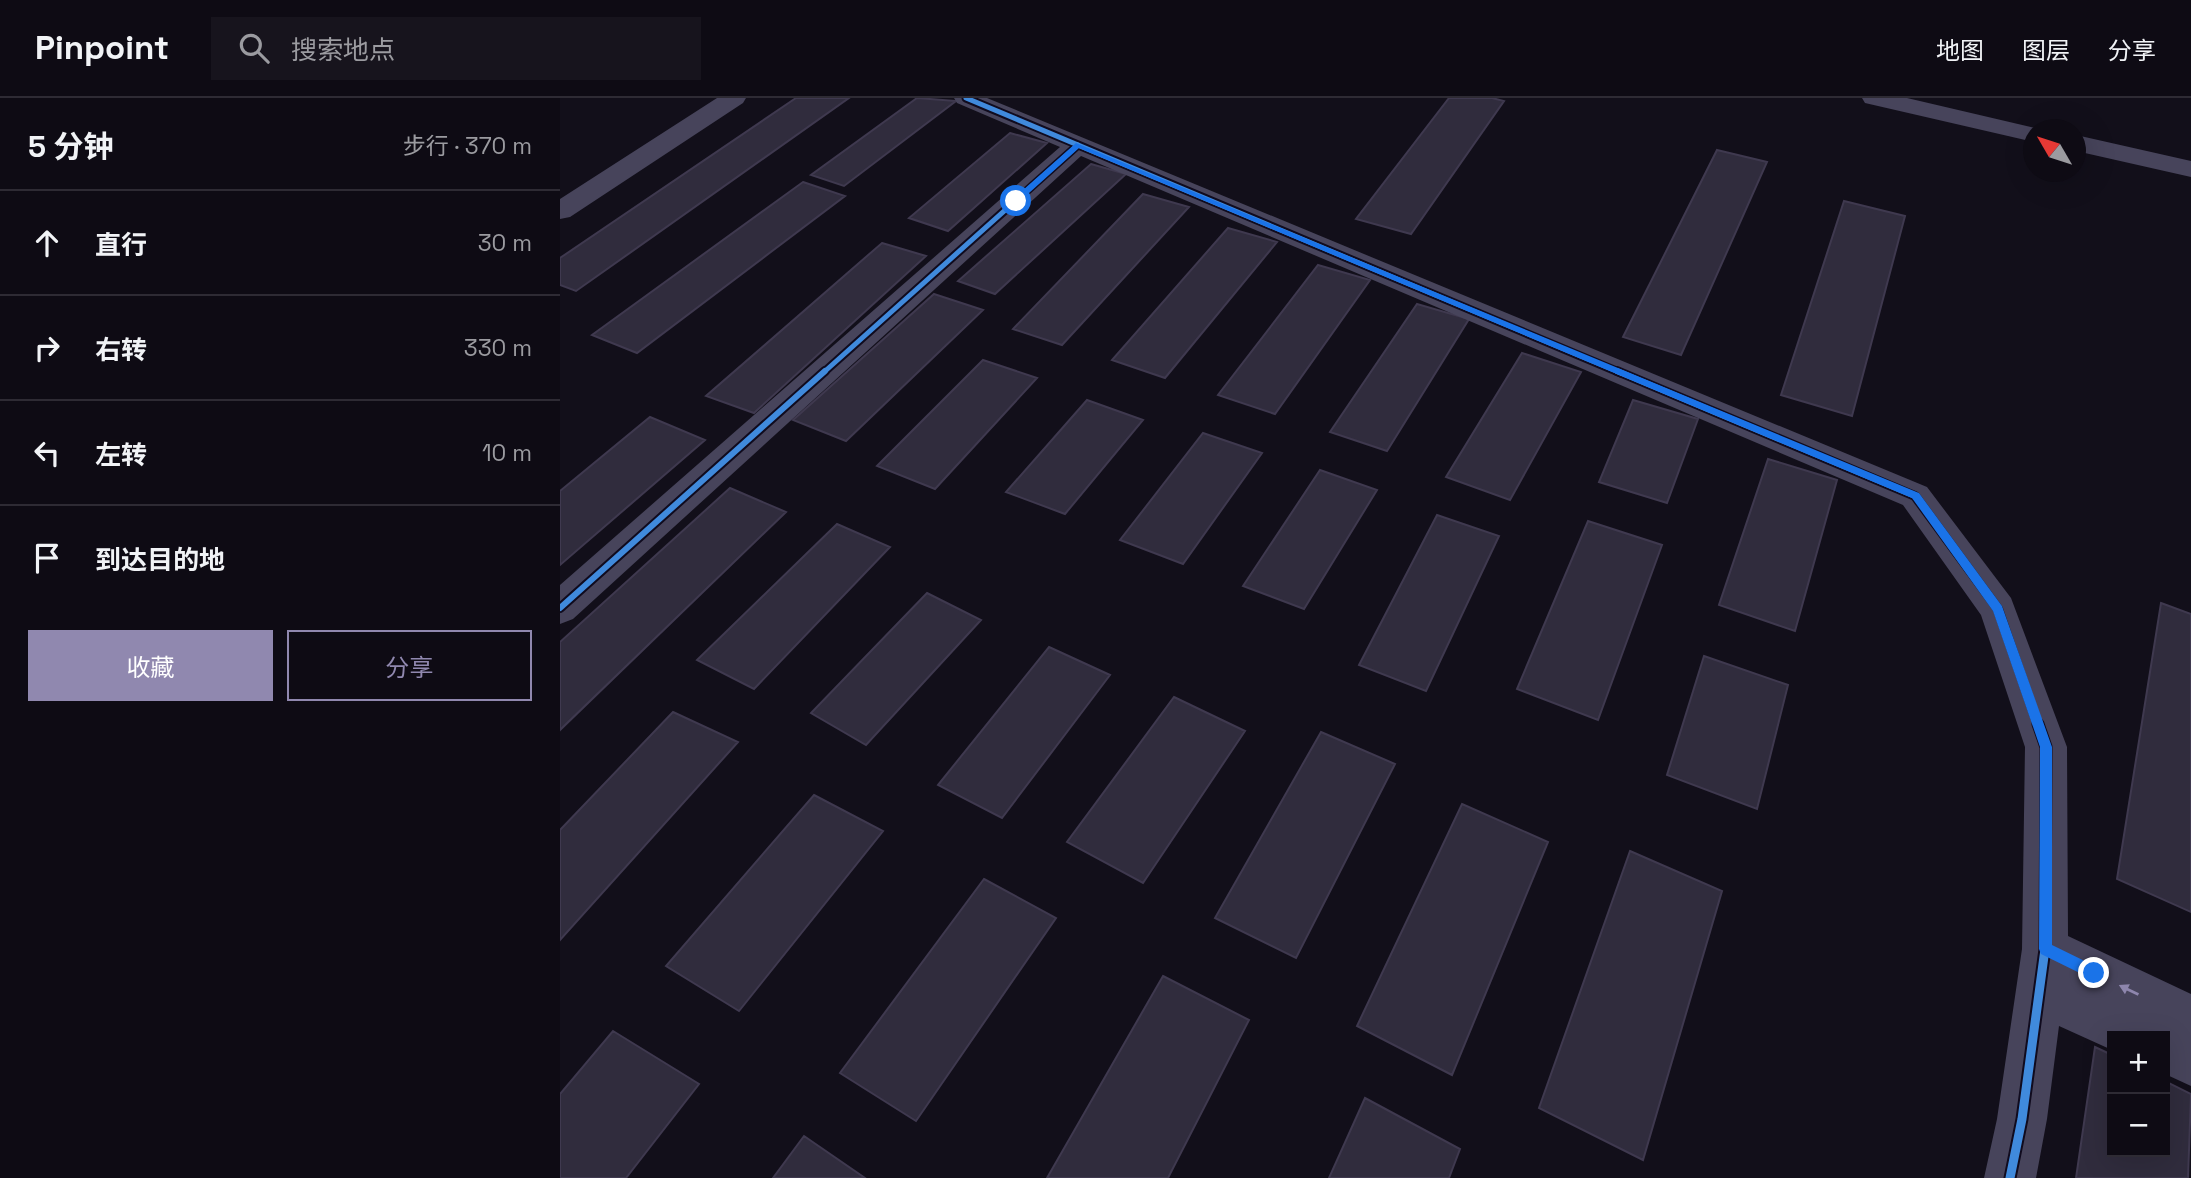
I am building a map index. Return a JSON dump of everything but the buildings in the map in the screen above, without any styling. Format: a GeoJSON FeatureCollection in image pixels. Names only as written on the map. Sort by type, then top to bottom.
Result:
{"type":"FeatureCollection","features":[{"type":"Feature","properties":{"kind":"street"},"geometry":{"type":"LineString","coordinates":[[560,211],[734,98]]}},
{"type":"Feature","properties":{"kind":"street"},"geometry":{"type":"LineString","coordinates":[[966,98],[1915,496],[1998,609],[2046,747],[2043,972],[2010,1178]]}},
{"type":"Feature","properties":{"kind":"street"},"geometry":{"type":"LineString","coordinates":[[1874,98],[2023,132]]}},
{"type":"Feature","properties":{"kind":"street"},"geometry":{"type":"LineString","coordinates":[[560,608],[1078,145]]}},
{"type":"Feature","properties":{"kind":"street"},"geometry":{"type":"LineString","coordinates":[[2086,145],[2191,169]]}},
{"type":"Feature","properties":{"kind":"street"},"geometry":{"type":"LineString","coordinates":[[2043,972],[2191,1019]]}},
{"type":"Feature","properties":{"kind":"street"},"geometry":{"type":"LineString","coordinates":[[2043,972],[2129,1031]]}},
{"type":"Feature","properties":{"kind":"street"},"geometry":{"type":"LineString","coordinates":[[2170,1051],[2191,1060]]}},
{"type":"Feature","properties":{"kind":"cycle path"},"geometry":{"type":"LineString","coordinates":[[966,98],[1915,496],[1998,609],[2046,747],[2045,949],[2022,1119],[2010,1178]]}},
{"type":"Feature","properties":{"kind":"cycle path"},"geometry":{"type":"LineString","coordinates":[[560,608],[1078,145]]}},
{"type":"Feature","properties":{"kind":"route"},"geometry":{"type":"LineString","coordinates":[[1016,201],[1078,145],[1915,496],[1998,609],[2046,747],[2045,949],[2094,973]]}}]}
